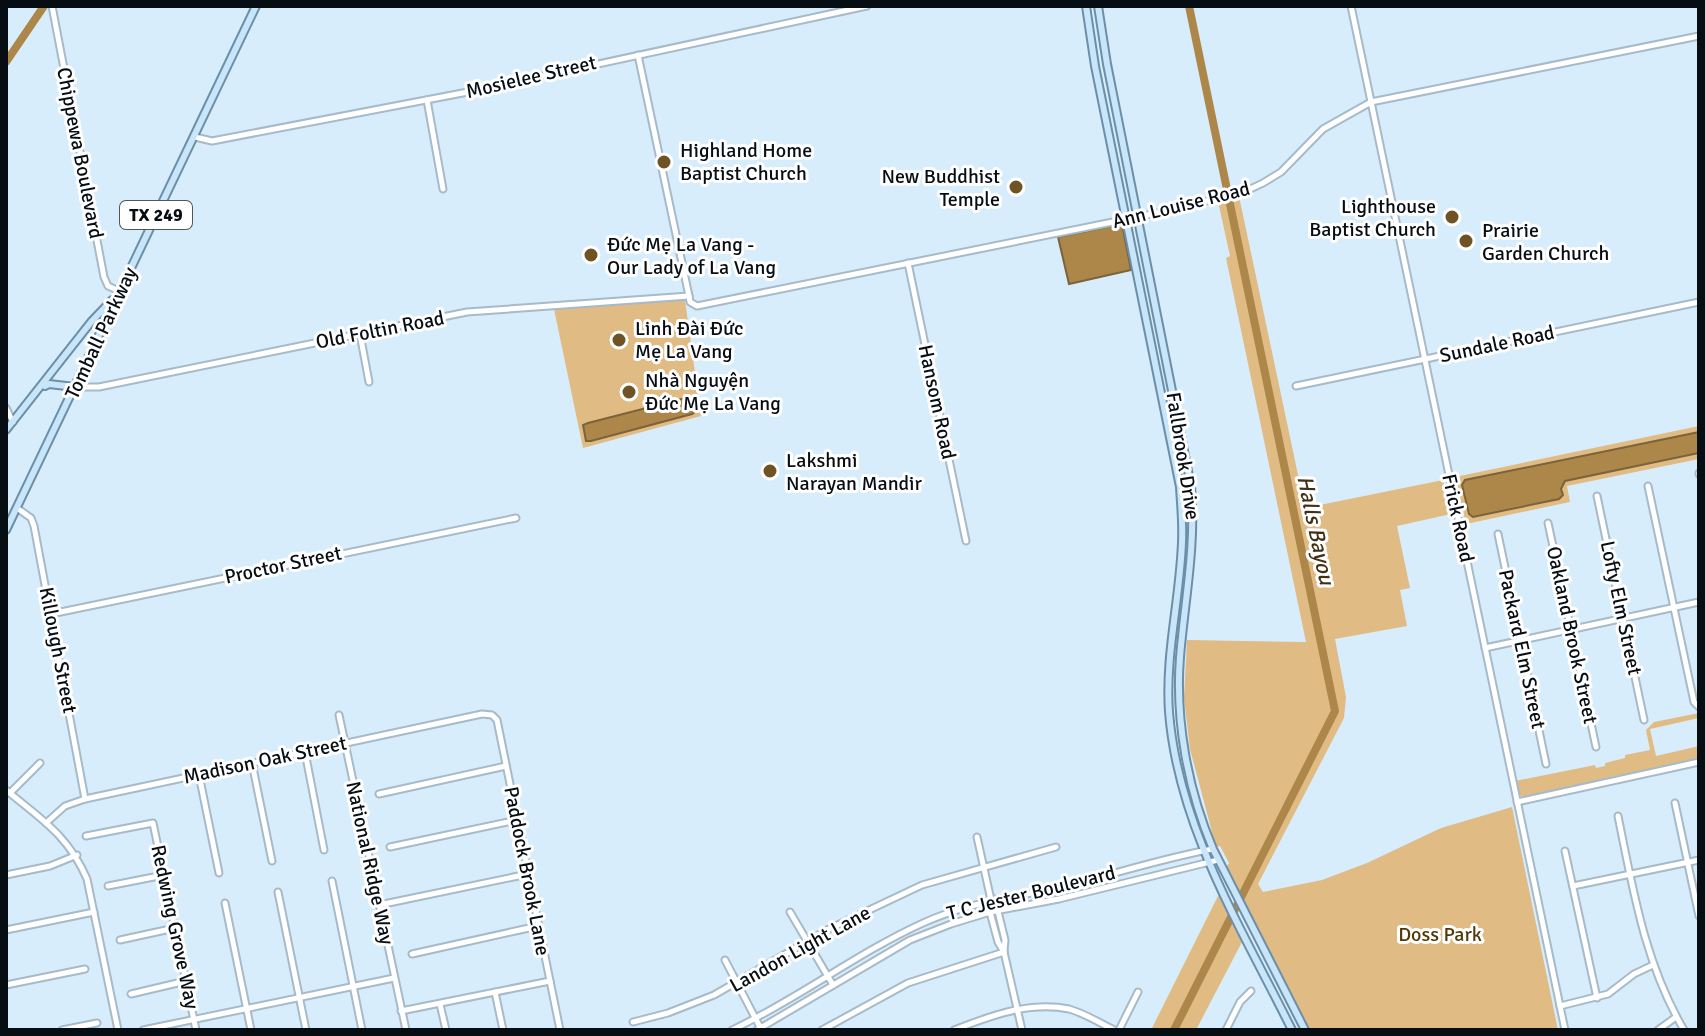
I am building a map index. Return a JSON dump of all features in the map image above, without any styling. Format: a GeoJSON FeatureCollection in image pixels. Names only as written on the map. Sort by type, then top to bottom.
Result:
{"type":"FeatureCollection","features":[{"type":"Feature","properties":{"kind":"main road","name":"Tomball Parkway"},"geometry":{"type":"LineString","coordinates":[[6,530],[256,6]]}},
{"type":"Feature","properties":{"kind":"main road","name":"Fallbrook Drive"},"geometry":{"type":"LineString","coordinates":[[1086,6],[1095,66],[1180,487],[1182,543],[1169,656],[1169,712],[1180,782],[1205,851],[1292,1030]]}},
{"type":"Feature","properties":{"kind":"main road","name":"Fallbrook Drive"},"geometry":{"type":"LineString","coordinates":[[1098,6],[1191,486],[1194,544],[1180,657],[1181,712],[1189,770],[1213,849],[1305,1030]]}},
{"type":"Feature","properties":{"kind":"main road"},"geometry":{"type":"LineString","coordinates":[[6,430],[91,322],[119,292]]}},
{"type":"Feature","properties":{"kind":"main road"},"geometry":{"type":"LineString","coordinates":[[41,388],[49,384],[75,387]]}},
{"type":"Feature","properties":{"kind":"main road"},"geometry":{"type":"LineString","coordinates":[[1163,398],[1174,396]]}},
{"type":"Feature","properties":{"kind":"main road"},"geometry":{"type":"LineString","coordinates":[[1180,487],[1191,486]]}},
{"type":"Feature","properties":{"kind":"main road"},"geometry":{"type":"LineString","coordinates":[[1269,982],[1277,978]]}},
{"type":"Feature","properties":{"kind":"street","name":"Mosielee Street"},"geometry":{"type":"LineString","coordinates":[[195,137],[212,141],[427,100],[867,6]]}},
{"type":"Feature","properties":{"kind":"street","name":"Frick Road"},"geometry":{"type":"LineString","coordinates":[[1351,6],[1565,1030]]}},
{"type":"Feature","properties":{"kind":"street","name":"Chippewa Boulevard"},"geometry":{"type":"LineString","coordinates":[[52,7],[104,277],[108,286],[119,292]]}},
{"type":"Feature","properties":{"kind":"street","name":"Ann Louise Road"},"geometry":{"type":"LineString","coordinates":[[689,296],[690,302],[697,306],[1242,192],[1275,176],[1323,129],[1371,102],[1699,36]]}},
{"type":"Feature","properties":{"kind":"street"},"geometry":{"type":"LineString","coordinates":[[638,55],[689,296]]}},
{"type":"Feature","properties":{"kind":"street"},"geometry":{"type":"LineString","coordinates":[[427,100],[443,189]]}},
{"type":"Feature","properties":{"kind":"street","name":"Hansom Road"},"geometry":{"type":"LineString","coordinates":[[908,263],[966,541]]}},
{"type":"Feature","properties":{"kind":"street","name":"Old Foltin Road"},"geometry":{"type":"LineString","coordinates":[[75,387],[99,387],[474,312],[689,296]]}},
{"type":"Feature","properties":{"kind":"street","name":"Sundale Road"},"geometry":{"type":"LineString","coordinates":[[1296,386],[1699,302]]}},
{"type":"Feature","properties":{"kind":"street"},"geometry":{"type":"LineString","coordinates":[[360,334],[369,382]]}},
{"type":"Feature","properties":{"kind":"street"},"geometry":{"type":"LineString","coordinates":[[6,408],[13,422]]}},
{"type":"Feature","properties":{"kind":"street"},"geometry":{"type":"LineString","coordinates":[[1648,486],[1694,702],[1699,707]]}},
{"type":"Feature","properties":{"kind":"street","name":"Lofty Elm Street"},"geometry":{"type":"LineString","coordinates":[[1597,496],[1644,720]]}},
{"type":"Feature","properties":{"kind":"street","name":"Killough Street"},"geometry":{"type":"LineString","coordinates":[[17,508],[31,518],[34,526],[85,799]]}},
{"type":"Feature","properties":{"kind":"street","name":"Proctor Street"},"geometry":{"type":"LineString","coordinates":[[51,614],[516,518]]}},
{"type":"Feature","properties":{"kind":"street","name":"Oakland Brook Street"},"geometry":{"type":"LineString","coordinates":[[1548,523],[1596,747]]}},
{"type":"Feature","properties":{"kind":"street","name":"Packard Elm Street"},"geometry":{"type":"LineString","coordinates":[[1498,534],[1546,764]]}},
{"type":"Feature","properties":{"kind":"street"},"geometry":{"type":"LineString","coordinates":[[1485,648],[1699,602]]}},
{"type":"Feature","properties":{"kind":"street","name":"Madison Oak Street"},"geometry":{"type":"LineString","coordinates":[[46,823],[65,806],[85,799],[482,714],[492,715]]}},
{"type":"Feature","properties":{"kind":"street","name":"National Ridge Way"},"geometry":{"type":"LineString","coordinates":[[339,715],[404,1030]]}},
{"type":"Feature","properties":{"kind":"street","name":"Paddock Brook Lane"},"geometry":{"type":"LineString","coordinates":[[492,715],[497,720],[560,1030]]}},
{"type":"Feature","properties":{"kind":"street"},"geometry":{"type":"LineString","coordinates":[[305,752],[324,850]]}},
{"type":"Feature","properties":{"kind":"street"},"geometry":{"type":"LineString","coordinates":[[1517,802],[1699,762]]}},
{"type":"Feature","properties":{"kind":"street"},"geometry":{"type":"LineString","coordinates":[[40,763],[8,791],[63,837],[77,855],[87,879],[118,1030]]}},
{"type":"Feature","properties":{"kind":"street"},"geometry":{"type":"LineString","coordinates":[[252,763],[272,861]]}},
{"type":"Feature","properties":{"kind":"street"},"geometry":{"type":"LineString","coordinates":[[379,794],[506,766]]}},
{"type":"Feature","properties":{"kind":"street"},"geometry":{"type":"LineString","coordinates":[[199,775],[219,873]]}},
{"type":"Feature","properties":{"kind":"street"},"geometry":{"type":"LineString","coordinates":[[1675,803],[1699,916]]}},
{"type":"Feature","properties":{"kind":"street"},"geometry":{"type":"LineString","coordinates":[[1618,816],[1653,965],[1684,1030]]}},
{"type":"Feature","properties":{"kind":"street"},"geometry":{"type":"LineString","coordinates":[[390,847],[517,820]]}},
{"type":"Feature","properties":{"kind":"street","name":"Redwing Grove Way"},"geometry":{"type":"LineString","coordinates":[[86,836],[153,823],[196,1030]]}},
{"type":"Feature","properties":{"kind":"street"},"geometry":{"type":"LineString","coordinates":[[977,837],[991,900],[1005,940],[1004,952],[1022,1030]]}},
{"type":"Feature","properties":{"kind":"street","name":"Landon Light Lane"},"geometry":{"type":"LineString","coordinates":[[633,1022],[690,1006],[738,984],[808,941],[922,885],[1056,847]]}},
{"type":"Feature","properties":{"kind":"street","name":"T C Jester Boulevard"},"geometry":{"type":"LineString","coordinates":[[732,1030],[926,922],[991,900],[1056,888],[1213,849]]}},
{"type":"Feature","properties":{"kind":"street"},"geometry":{"type":"LineString","coordinates":[[1565,851],[1597,998]]}},
{"type":"Feature","properties":{"kind":"street"},"geometry":{"type":"LineString","coordinates":[[6,875],[50,866],[77,855]]}},
{"type":"Feature","properties":{"kind":"street","name":"T C Jester Boulevard"},"geometry":{"type":"LineString","coordinates":[[761,1029],[910,940],[951,924],[997,910],[1059,899],[1218,860]]}},
{"type":"Feature","properties":{"kind":"street"},"geometry":{"type":"LineString","coordinates":[[1573,886],[1699,860]]}},
{"type":"Feature","properties":{"kind":"street"},"geometry":{"type":"LineString","coordinates":[[379,905],[528,874]]}},
{"type":"Feature","properties":{"kind":"street"},"geometry":{"type":"LineString","coordinates":[[108,886],[164,875]]}},
{"type":"Feature","properties":{"kind":"street"},"geometry":{"type":"LineString","coordinates":[[332,881],[362,1030]]}},
{"type":"Feature","properties":{"kind":"street"},"geometry":{"type":"LineString","coordinates":[[278,892],[306,1030]]}},
{"type":"Feature","properties":{"kind":"street"},"geometry":{"type":"LineString","coordinates":[[991,900],[990,912],[1004,952]]}},
{"type":"Feature","properties":{"kind":"street"},"geometry":{"type":"LineString","coordinates":[[225,903],[251,1030]]}},
{"type":"Feature","properties":{"kind":"street"},"geometry":{"type":"LineString","coordinates":[[6,930],[94,912]]}},
{"type":"Feature","properties":{"kind":"street"},"geometry":{"type":"LineString","coordinates":[[790,912],[833,985]]}},
{"type":"Feature","properties":{"kind":"street"},"geometry":{"type":"LineString","coordinates":[[412,954],[538,926]]}},
{"type":"Feature","properties":{"kind":"street"},"geometry":{"type":"LineString","coordinates":[[120,940],[175,928]]}},
{"type":"Feature","properties":{"kind":"street"},"geometry":{"type":"LineString","coordinates":[[822,1030],[908,983],[1004,952]]}},
{"type":"Feature","properties":{"kind":"street"},"geometry":{"type":"LineString","coordinates":[[725,960],[761,1029]]}},
{"type":"Feature","properties":{"kind":"street"},"geometry":{"type":"LineString","coordinates":[[1560,1006],[1597,998],[1617,989],[1634,974],[1653,965]]}},
{"type":"Feature","properties":{"kind":"street"},"geometry":{"type":"LineString","coordinates":[[6,985],[85,969]]}},
{"type":"Feature","properties":{"kind":"street"},"geometry":{"type":"LineString","coordinates":[[143,1030],[394,978]]}},
{"type":"Feature","properties":{"kind":"street"},"geometry":{"type":"LineString","coordinates":[[131,994],[186,981]]}},
{"type":"Feature","properties":{"kind":"street"},"geometry":{"type":"LineString","coordinates":[[401,1011],[550,981]]}},
{"type":"Feature","properties":{"kind":"street"},"geometry":{"type":"LineString","coordinates":[[1226,1030],[1240,1002],[1251,991]]}},
{"type":"Feature","properties":{"kind":"street"},"geometry":{"type":"LineString","coordinates":[[495,992],[503,1030]]}},
{"type":"Feature","properties":{"kind":"street"},"geometry":{"type":"LineString","coordinates":[[954,1030],[1017,1009],[1050,1007],[1072,1010],[1117,1030],[1138,992]]}},
{"type":"Feature","properties":{"kind":"street"},"geometry":{"type":"LineString","coordinates":[[440,1003],[446,1030]]}},
{"type":"Feature","properties":{"kind":"street"},"geometry":{"type":"LineString","coordinates":[[1658,1030],[1676,1017]]}},
{"type":"Feature","properties":{"kind":"street"},"geometry":{"type":"LineString","coordinates":[[62,1030],[97,1023]]}},
{"type":"Feature","properties":{"kind":"green space","name":"Doss Park"},"geometry":{"type":"Polygon","coordinates":[[[1239,196],[1305,508],[1443,480],[1451,514],[1397,526],[1410,588],[1400,590],[1407,626],[1335,639],[1346,697],[1344,718],[1258,884],[1263,892],[1322,880],[1367,863],[1441,828],[1512,807],[1558,1030],[1310,1030],[1227,866],[1229,863],[1220,846],[1216,847],[1190,749],[1184,698],[1187,640],[1306,642],[1226,258],[1230,256],[1218,201],[1239,196]]]}},
{"type":"Feature","properties":{"kind":"green space"},"geometry":{"type":"Polygon","coordinates":[[[685,300],[701,416],[583,448],[554,309],[685,300]]]}},
{"type":"Feature","properties":{"kind":"green space"},"geometry":{"type":"Polygon","coordinates":[[[1699,426],[1699,459],[1567,486],[1570,502],[1466,524],[1455,477],[1699,426]]]}},
{"type":"Feature","properties":{"kind":"green space"},"geometry":{"type":"Polygon","coordinates":[[[1699,713],[1699,718],[1650,729],[1656,756],[1699,746],[1699,760],[1613,776],[1524,798],[1518,793],[1515,781],[1595,765],[1596,768],[1605,766],[1605,763],[1625,758],[1625,755],[1650,750],[1646,730],[1654,722],[1699,713]]]}},
{"type":"Feature","properties":{"kind":"green space"},"geometry":{"type":"Polygon","coordinates":[[[1219,894],[1243,940],[1196,1030],[1151,1030],[1219,894]]]}},
{"type":"Feature","properties":{"kind":"shaded area"},"geometry":{"type":"Polygon","coordinates":[[[1122,224],[1131,270],[1069,284],[1058,237],[1122,224]]]}},
{"type":"Feature","properties":{"kind":"shaded area"},"geometry":{"type":"Polygon","coordinates":[[[689,397],[694,400],[696,411],[692,414],[586,441],[583,425],[689,397]]]}},
{"type":"Feature","properties":{"kind":"shaded area"},"geometry":{"type":"Polygon","coordinates":[[[1699,432],[1699,453],[1565,481],[1561,489],[1563,495],[1559,499],[1473,517],[1469,514],[1462,485],[1465,480],[1699,432]]]}},
{"type":"Feature","properties":{"kind":"waterway"},"geometry":{"type":"LineString","coordinates":[[6,62],[44,6]]}},
{"type":"Feature","properties":{"kind":"waterway","name":"Halls Bayou"},"geometry":{"type":"LineString","coordinates":[[1174,1030],[1335,711],[1189,6]]}},
{"type":"Feature","properties":{"kind":"place","name":"Highland Home Baptist Church"},"geometry":{"type":"Point","coordinates":[664,162]}},
{"type":"Feature","properties":{"kind":"place","name":"New Buddhist Temple"},"geometry":{"type":"Point","coordinates":[1016,187]}},
{"type":"Feature","properties":{"kind":"place","name":"Lighthouse Baptist Church"},"geometry":{"type":"Point","coordinates":[1452,217]}},
{"type":"Feature","properties":{"kind":"place","name":"Prairie Garden Church"},"geometry":{"type":"Point","coordinates":[1466,241]}},
{"type":"Feature","properties":{"kind":"place","name":"Đức Mẹ La Vang - Our Lady of La Vang"},"geometry":{"type":"Point","coordinates":[591,255]}},
{"type":"Feature","properties":{"kind":"place","name":"Linh Đài Đức Mẹ La Vang"},"geometry":{"type":"Point","coordinates":[619,340]}},
{"type":"Feature","properties":{"kind":"place","name":"Nhà Nguyện Đức Mẹ La Vang"},"geometry":{"type":"Point","coordinates":[629,392]}},
{"type":"Feature","properties":{"kind":"place","name":"Lakshmi Narayan Mandir"},"geometry":{"type":"Point","coordinates":[770,471]}}]}
